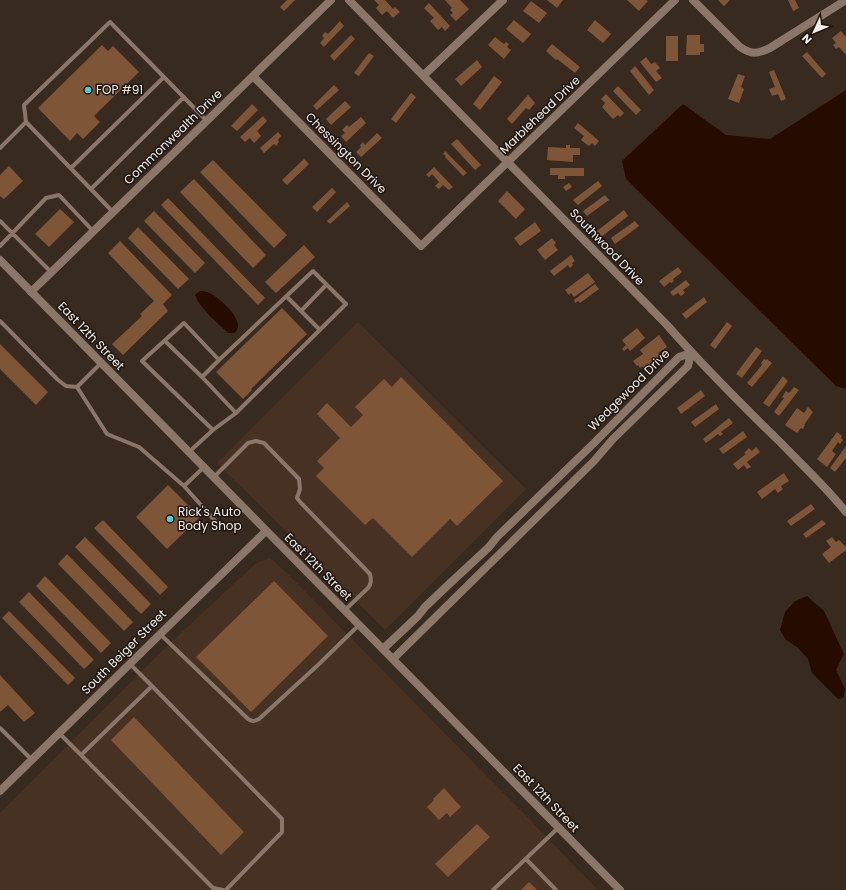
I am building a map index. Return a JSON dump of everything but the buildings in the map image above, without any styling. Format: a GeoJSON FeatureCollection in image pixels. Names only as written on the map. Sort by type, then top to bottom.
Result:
{"type":"FeatureCollection","features":[{"type":"Feature","properties":{"kind":"street","name":"Commonwealth Drive"},"geometry":{"type":"LineString","coordinates":[[31,292],[331,0]]}},
{"type":"Feature","properties":{"kind":"street","name":"Southwood Drive"},"geometry":{"type":"LineString","coordinates":[[350,0],[667,325],[691,353],[839,502],[846,512]]}},
{"type":"Feature","properties":{"kind":"street"},"geometry":{"type":"LineString","coordinates":[[424,75],[503,0]]}},
{"type":"Feature","properties":{"kind":"street","name":"Marblehead Drive"},"geometry":{"type":"LineString","coordinates":[[421,246],[675,0]]}},
{"type":"Feature","properties":{"kind":"street"},"geometry":{"type":"LineString","coordinates":[[693,0],[740,47],[748,52],[756,53],[770,48],[846,0]]}},
{"type":"Feature","properties":{"kind":"street","name":"Chessington Drive"},"geometry":{"type":"LineString","coordinates":[[253,76],[421,246]]}},
{"type":"Feature","properties":{"kind":"street","name":"East 12th Street"},"geometry":{"type":"LineString","coordinates":[[0,260],[620,890]]}},
{"type":"Feature","properties":{"kind":"street","name":"Wedgewood Drive"},"geometry":{"type":"LineString","coordinates":[[383,649],[489,547],[497,537],[594,443],[679,357],[691,353]]}},
{"type":"Feature","properties":{"kind":"street","name":"Wedgewood Drive"},"geometry":{"type":"LineString","coordinates":[[392,659],[688,366],[691,353]]}},
{"type":"Feature","properties":{"kind":"street","name":"South Beiger Street"},"geometry":{"type":"LineString","coordinates":[[0,791],[266,531]]}},
{"type":"Feature","properties":{"kind":"lane"},"geometry":{"type":"LineString","coordinates":[[113,212],[26,122],[24,105],[110,22],[207,121]]}},
{"type":"Feature","properties":{"kind":"lane"},"geometry":{"type":"LineString","coordinates":[[71,168],[164,77]]}},
{"type":"Feature","properties":{"kind":"lane"},"geometry":{"type":"LineString","coordinates":[[91,189],[184,97]]}},
{"type":"Feature","properties":{"kind":"lane"},"geometry":{"type":"LineString","coordinates":[[0,148],[26,122]]}},
{"type":"Feature","properties":{"kind":"lane"},"geometry":{"type":"LineString","coordinates":[[0,246],[46,198],[59,196],[93,231]]}},
{"type":"Feature","properties":{"kind":"lane"},"geometry":{"type":"LineString","coordinates":[[0,221],[51,272]]}},
{"type":"Feature","properties":{"kind":"lane"},"geometry":{"type":"LineString","coordinates":[[189,452],[213,430],[236,413],[346,304],[313,271],[202,378]]}},
{"type":"Feature","properties":{"kind":"lane"},"geometry":{"type":"LineString","coordinates":[[301,311],[326,285]]}},
{"type":"Feature","properties":{"kind":"lane"},"geometry":{"type":"LineString","coordinates":[[287,297],[320,330]]}},
{"type":"Feature","properties":{"kind":"lane"},"geometry":{"type":"LineString","coordinates":[[0,321],[58,380],[66,386],[78,387]]}},
{"type":"Feature","properties":{"kind":"lane"},"geometry":{"type":"LineString","coordinates":[[213,430],[142,361],[184,323],[219,360]]}},
{"type":"Feature","properties":{"kind":"lane"},"geometry":{"type":"LineString","coordinates":[[165,341],[236,413]]}},
{"type":"Feature","properties":{"kind":"lane"},"geometry":{"type":"LineString","coordinates":[[78,387],[101,363]]}},
{"type":"Feature","properties":{"kind":"lane"},"geometry":{"type":"LineString","coordinates":[[78,387],[107,434],[139,447],[184,486],[217,523]]}},
{"type":"Feature","properties":{"kind":"lane"},"geometry":{"type":"LineString","coordinates":[[214,478],[248,443],[256,441],[264,443],[299,479],[300,489],[298,498],[301,503],[370,574],[371,584],[345,610]]}},
{"type":"Feature","properties":{"kind":"lane"},"geometry":{"type":"LineString","coordinates":[[184,486],[204,467]]}},
{"type":"Feature","properties":{"kind":"lane"},"geometry":{"type":"LineString","coordinates":[[160,634],[248,719],[256,721],[360,625]]}},
{"type":"Feature","properties":{"kind":"lane"},"geometry":{"type":"LineString","coordinates":[[59,733],[213,888],[224,890],[282,832],[282,818],[130,663]]}},
{"type":"Feature","properties":{"kind":"lane"},"geometry":{"type":"LineString","coordinates":[[81,755],[152,686]]}},
{"type":"Feature","properties":{"kind":"lane"},"geometry":{"type":"LineString","coordinates":[[0,728],[32,760]]}},
{"type":"Feature","properties":{"kind":"lane"},"geometry":{"type":"LineString","coordinates":[[493,890],[558,828]]}},
{"type":"Feature","properties":{"kind":"lane"},"geometry":{"type":"LineString","coordinates":[[526,859],[556,890]]}},
{"type":"Feature","properties":{"kind":"shaded area"},"geometry":{"type":"Polygon","coordinates":[[[846,90],[846,389],[836,386],[626,179],[622,161],[683,104],[726,135],[770,139],[846,90]]]}},
{"type":"Feature","properties":{"kind":"shaded area"},"geometry":{"type":"Polygon","coordinates":[[[200,291],[216,297],[232,312],[238,322],[238,327],[235,333],[228,333],[205,310],[195,295],[200,291]]]}},
{"type":"Feature","properties":{"kind":"shaded area"},"geometry":{"type":"Polygon","coordinates":[[[358,322],[526,489],[385,630],[217,463],[358,322]]]}},
{"type":"Feature","properties":{"kind":"shaded area"},"geometry":{"type":"Polygon","coordinates":[[[270,558],[287,573],[598,890],[0,890],[0,813],[166,647],[255,564],[270,558]]]}},
{"type":"Feature","properties":{"kind":"shaded area"},"geometry":{"type":"Polygon","coordinates":[[[807,596],[824,611],[844,654],[836,670],[845,689],[844,697],[838,699],[812,673],[808,659],[797,647],[786,640],[780,630],[785,612],[795,601],[807,596]]]}},
{"type":"Feature","properties":{"kind":"place","name":"FOP #91"},"geometry":{"type":"Point","coordinates":[88,90]}},
{"type":"Feature","properties":{"kind":"place","name":"Rick's Auto Body Shop"},"geometry":{"type":"Point","coordinates":[170,519]}}]}
